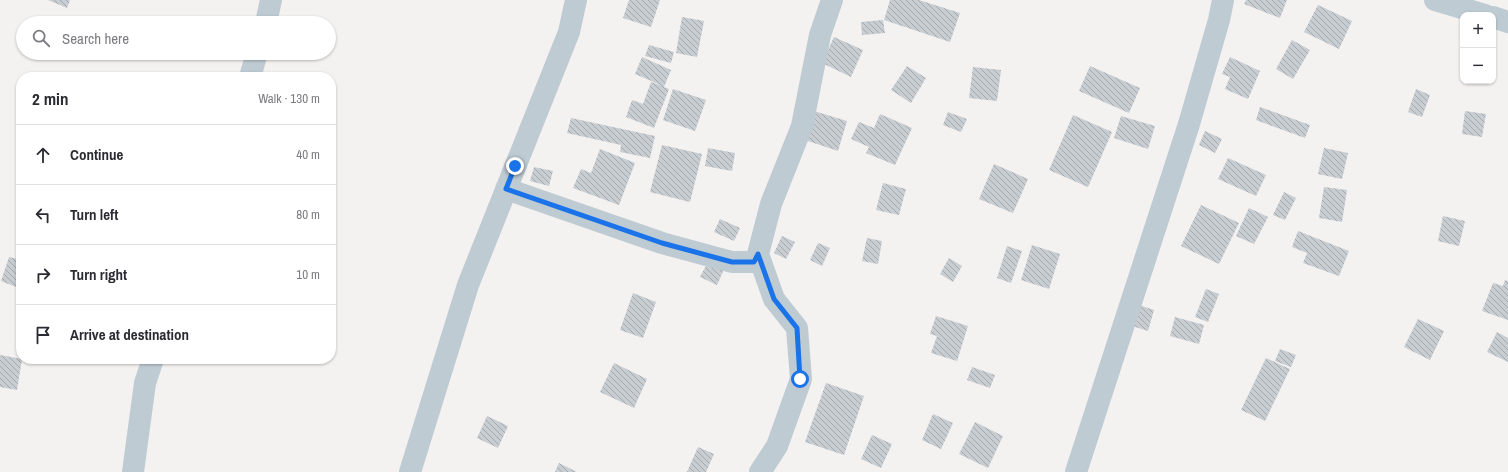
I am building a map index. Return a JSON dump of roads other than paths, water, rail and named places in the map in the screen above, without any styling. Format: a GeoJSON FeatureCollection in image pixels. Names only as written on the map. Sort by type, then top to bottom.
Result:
{"type":"FeatureCollection","features":[{"type":"Feature","properties":{"kind":"street"},"geometry":{"type":"LineString","coordinates":[[268,16],[271,0]]}},
{"type":"Feature","properties":{"kind":"street"},"geometry":{"type":"LineString","coordinates":[[410,472],[468,285],[569,32],[576,0]]}},
{"type":"Feature","properties":{"kind":"street"},"geometry":{"type":"LineString","coordinates":[[506,189],[662,243],[732,262],[754,262],[758,254],[772,204],[802,126],[820,35],[832,0]]}},
{"type":"Feature","properties":{"kind":"street"},"geometry":{"type":"LineString","coordinates":[[1076,472],[1189,124],[1219,20],[1223,0]]}},
{"type":"Feature","properties":{"kind":"street"},"geometry":{"type":"LineString","coordinates":[[1435,0],[1476,12]]}},
{"type":"Feature","properties":{"kind":"street"},"geometry":{"type":"LineString","coordinates":[[1496,18],[1508,22]]}},
{"type":"Feature","properties":{"kind":"street"},"geometry":{"type":"LineString","coordinates":[[251,72],[255,60]]}},
{"type":"Feature","properties":{"kind":"street"},"geometry":{"type":"LineString","coordinates":[[758,254],[774,299],[797,328],[800,379],[777,446],[760,472]]}},
{"type":"Feature","properties":{"kind":"street"},"geometry":{"type":"LineString","coordinates":[[133,472],[145,383],[151,364]]}}]}
